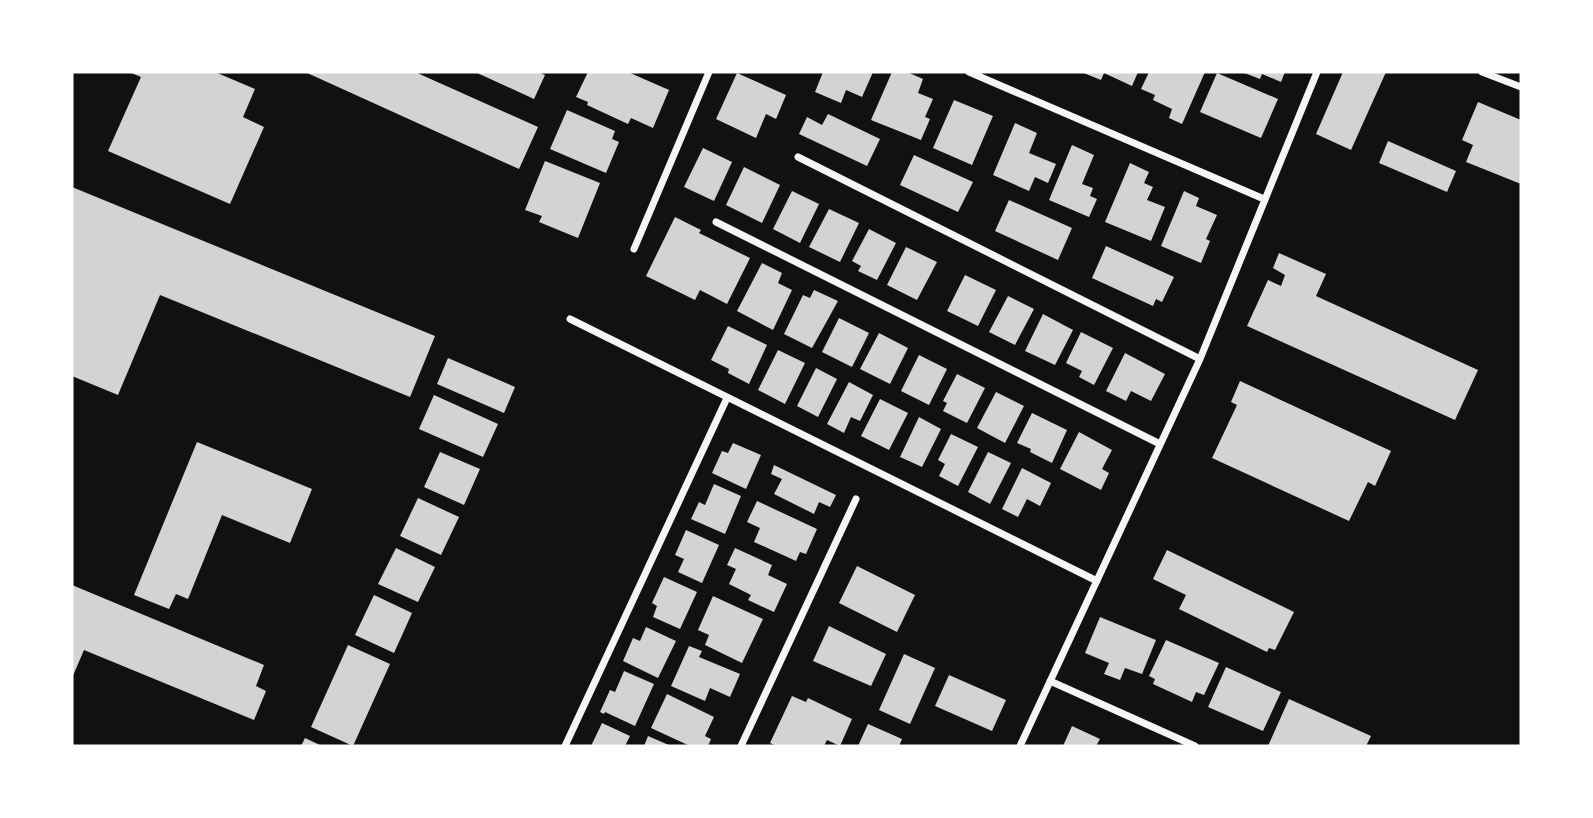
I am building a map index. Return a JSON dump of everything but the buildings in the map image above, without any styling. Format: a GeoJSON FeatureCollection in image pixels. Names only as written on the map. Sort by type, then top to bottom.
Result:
{"type":"FeatureCollection","features":[{"type":"Feature","properties":{"kind":"street"},"geometry":{"type":"LineString","coordinates":[[635,249],[709,72]]}},
{"type":"Feature","properties":{"kind":"street"},"geometry":{"type":"LineString","coordinates":[[969,72],[1264,199]]}},
{"type":"Feature","properties":{"kind":"street"},"geometry":{"type":"LineString","coordinates":[[1020,746],[1200,359],[1317,72]]}},
{"type":"Feature","properties":{"kind":"street"},"geometry":{"type":"LineString","coordinates":[[1482,72],[1495,74],[1521,88]]}},
{"type":"Feature","properties":{"kind":"street"},"geometry":{"type":"LineString","coordinates":[[798,157],[1200,359]]}},
{"type":"Feature","properties":{"kind":"street"},"geometry":{"type":"LineString","coordinates":[[716,222],[1160,444]]}},
{"type":"Feature","properties":{"kind":"street"},"geometry":{"type":"LineString","coordinates":[[570,319],[1097,581]]}},
{"type":"Feature","properties":{"kind":"street"},"geometry":{"type":"LineString","coordinates":[[565,746],[727,398]]}},
{"type":"Feature","properties":{"kind":"street"},"geometry":{"type":"LineString","coordinates":[[741,746],[856,499]]}},
{"type":"Feature","properties":{"kind":"street"},"geometry":{"type":"LineString","coordinates":[[1050,681],[1195,746]]}}]}
